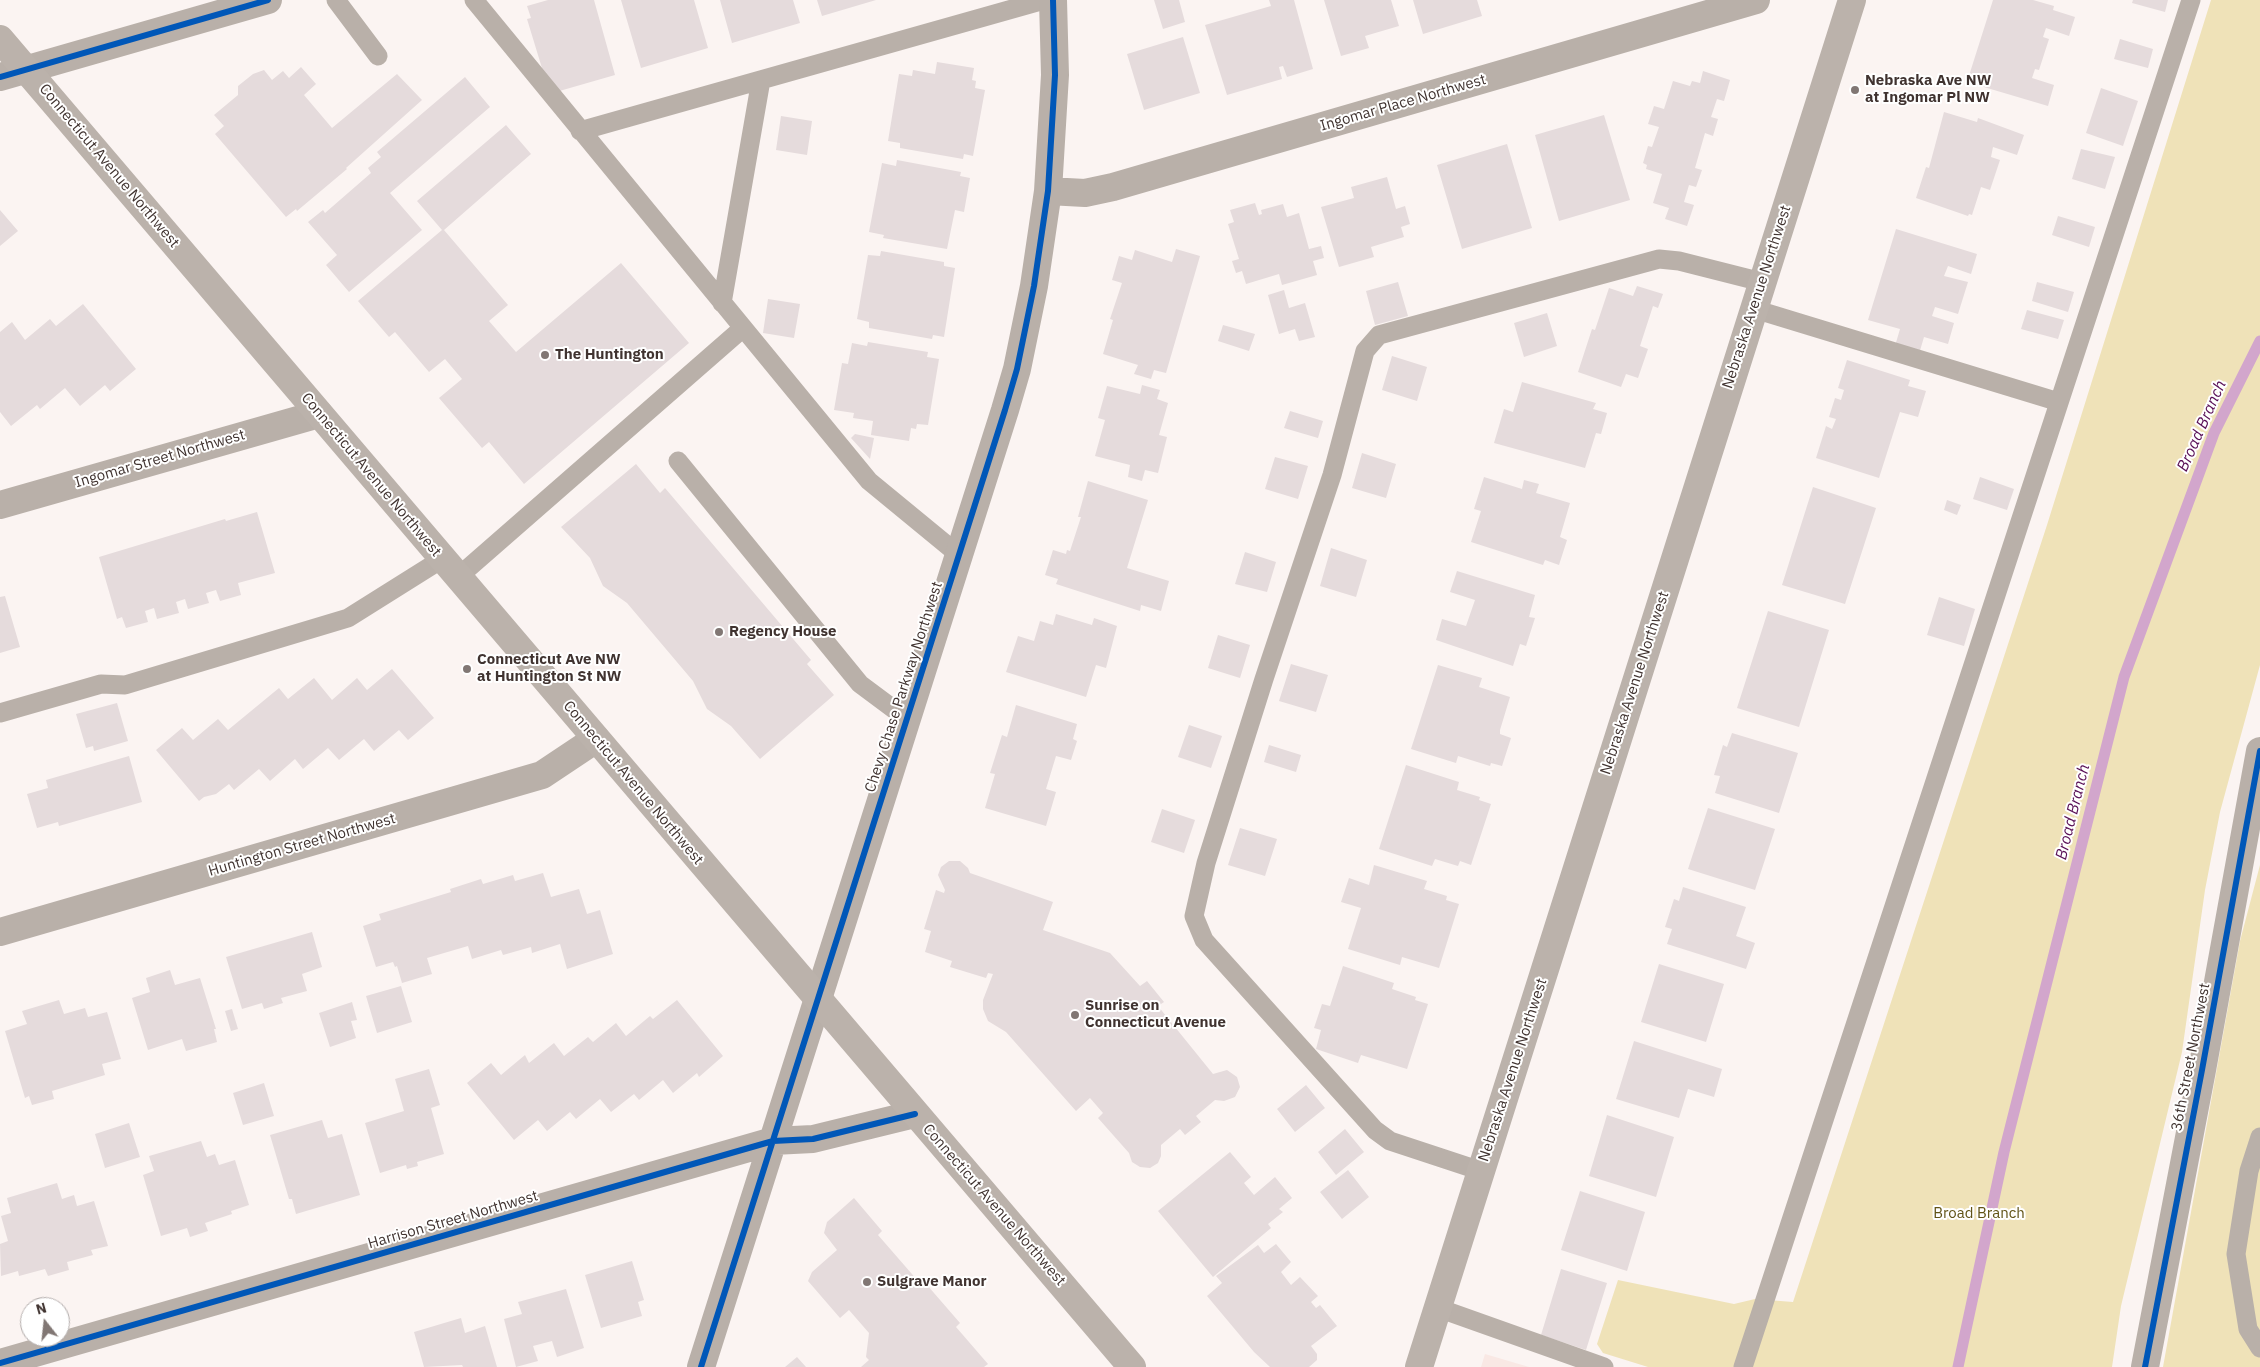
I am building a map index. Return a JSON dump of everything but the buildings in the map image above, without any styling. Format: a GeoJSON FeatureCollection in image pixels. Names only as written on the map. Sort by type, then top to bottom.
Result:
{"type":"FeatureCollection","features":[{"type":"Feature","properties":{"kind":"main road","name":"Nebraska Avenue Northwest"},"geometry":{"type":"LineString","coordinates":[[1419,1367],[1852,0]]}},
{"type":"Feature","properties":{"kind":"main road","name":"Connecticut Avenue Northwest"},"geometry":{"type":"LineString","coordinates":[[0,38],[1132,1367]]}},
{"type":"Feature","properties":{"kind":"street"},"geometry":{"type":"LineString","coordinates":[[0,77],[217,7],[268,0]]}},
{"type":"Feature","properties":{"kind":"street","name":"Chevy Chase Parkway Northwest"},"geometry":{"type":"LineString","coordinates":[[701,1367],[1017,369],[1034,286],[1048,191],[1054,83],[1052,0]]}},
{"type":"Feature","properties":{"kind":"street","name":"Ingomar Place Northwest"},"geometry":{"type":"LineString","coordinates":[[1048,191],[1085,193],[1113,187],[1756,0]]}},
{"type":"Feature","properties":{"kind":"street","name":"Ingomar Street Northwest"},"geometry":{"type":"LineString","coordinates":[[0,505],[319,414]]}},
{"type":"Feature","properties":{"kind":"street","name":"Huntington Street Northwest"},"geometry":{"type":"LineString","coordinates":[[0,932],[542,775],[596,739]]}},
{"type":"Feature","properties":{"kind":"street","name":"36th Street Northwest"},"geometry":{"type":"LineString","coordinates":[[2145,1367],[2202,1070],[2260,751]]}},
{"type":"Feature","properties":{"kind":"street","name":"Harrison Street Northwest"},"geometry":{"type":"LineString","coordinates":[[0,1363],[773,1141],[813,1139],[915,1114]]}},
{"type":"Feature","properties":{"kind":"lane"},"geometry":{"type":"LineString","coordinates":[[336,0],[378,56]]}},
{"type":"Feature","properties":{"kind":"lane"},"geometry":{"type":"LineString","coordinates":[[474,0],[869,481],[959,555]]}},
{"type":"Feature","properties":{"kind":"lane"},"geometry":{"type":"LineString","coordinates":[[580,131],[1044,0]]}},
{"type":"Feature","properties":{"kind":"lane"},"geometry":{"type":"LineString","coordinates":[[1743,1367],[2191,0]]}},
{"type":"Feature","properties":{"kind":"lane"},"geometry":{"type":"LineString","coordinates":[[722,303],[761,80]]}},
{"type":"Feature","properties":{"kind":"lane"},"geometry":{"type":"LineString","coordinates":[[1481,1171],[1390,1141],[1375,1130],[1204,940],[1194,916],[1214,835],[1332,475],[1365,351],[1379,335],[1658,260],[1679,260],[1762,282]]}},
{"type":"Feature","properties":{"kind":"lane"},"geometry":{"type":"LineString","coordinates":[[1754,308],[2059,402]]}},
{"type":"Feature","properties":{"kind":"lane"},"geometry":{"type":"LineString","coordinates":[[0,713],[101,684],[125,685],[348,618],[450,568],[743,328]]}},
{"type":"Feature","properties":{"kind":"lane"},"geometry":{"type":"LineString","coordinates":[[678,461],[860,684],[907,719]]}},
{"type":"Feature","properties":{"kind":"lane"},"geometry":{"type":"LineString","coordinates":[[2260,1137],[2249,1171],[2236,1254],[2248,1329],[2260,1348]]}},
{"type":"Feature","properties":{"kind":"lane"},"geometry":{"type":"LineString","coordinates":[[1438,1308],[1604,1367]]}},
{"type":"Feature","properties":{"kind":"shaded area"},"geometry":{"type":"Polygon","coordinates":[[[1485,1354],[1529,1367],[1481,1367],[1485,1354]]]}},
{"type":"Feature","properties":{"kind":"green space","name":"Broad Branch"},"geometry":{"type":"Polygon","coordinates":[[[2211,0],[2260,0],[2260,665],[2220,812],[2205,890],[2182,1052],[2121,1306],[2112,1367],[1648,1367],[1603,1353],[1597,1344],[1618,1280],[1734,1304],[1755,1299],[1793,1302],[2047,525],[2211,0]]]}},
{"type":"Feature","properties":{"kind":"green space"},"geometry":{"type":"Polygon","coordinates":[[[2260,865],[2260,1367],[2163,1367],[2240,941],[2260,865]]]}},
{"type":"Feature","properties":{"kind":"waterway","name":"Broad Branch"},"geometry":{"type":"LineString","coordinates":[[1958,1367],[2004,1152],[2124,677],[2214,433],[2260,341]]}},
{"type":"Feature","properties":{"kind":"cycle path"},"geometry":{"type":"LineString","coordinates":[[0,77],[268,0]]}},
{"type":"Feature","properties":{"kind":"cycle path"},"geometry":{"type":"LineString","coordinates":[[701,1367],[1017,369],[1034,286],[1048,191],[1055,75],[1053,0]]}},
{"type":"Feature","properties":{"kind":"cycle path"},"geometry":{"type":"LineString","coordinates":[[2145,1367],[2202,1070],[2260,751]]}},
{"type":"Feature","properties":{"kind":"cycle path"},"geometry":{"type":"LineString","coordinates":[[0,1363],[773,1141],[813,1139],[915,1114]]}},
{"type":"Feature","properties":{"kind":"place","name":"Nebraska Ave NW at Ingomar Pl NW"},"geometry":{"type":"Point","coordinates":[1855,90]}},
{"type":"Feature","properties":{"kind":"place","name":"The Huntington"},"geometry":{"type":"Point","coordinates":[545,355]}},
{"type":"Feature","properties":{"kind":"place","name":"Regency House"},"geometry":{"type":"Point","coordinates":[719,632]}},
{"type":"Feature","properties":{"kind":"place","name":"Connecticut Ave NW at Huntington St NW"},"geometry":{"type":"Point","coordinates":[467,669]}},
{"type":"Feature","properties":{"kind":"place","name":"Sunrise on Connecticut Avenue"},"geometry":{"type":"Point","coordinates":[1075,1015]}},
{"type":"Feature","properties":{"kind":"place","name":"Sulgrave Manor"},"geometry":{"type":"Point","coordinates":[867,1282]}}]}
